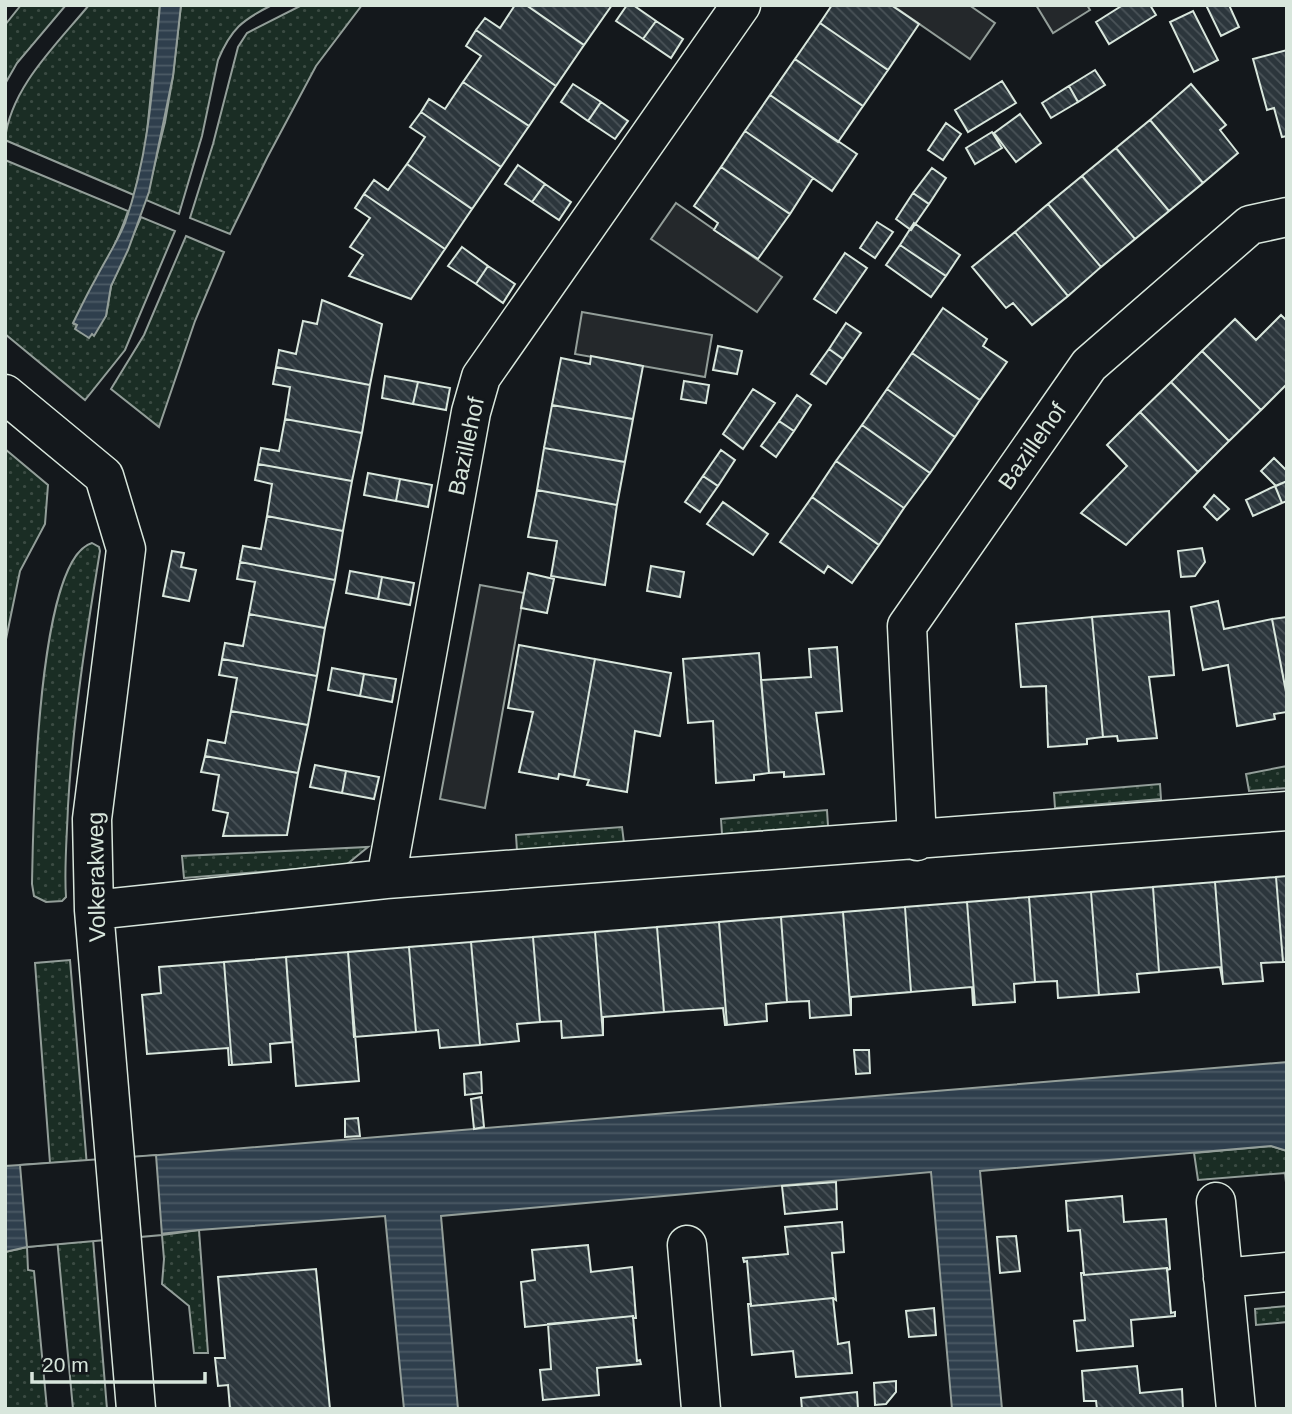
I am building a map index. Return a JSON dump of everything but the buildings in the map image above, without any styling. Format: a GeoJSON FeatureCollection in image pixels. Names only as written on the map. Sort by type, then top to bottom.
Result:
{"type":"FeatureCollection","features":[{"type":"Feature","properties":{"kind":"street","name":"Bazillehof"},"geometry":{"type":"LineString","coordinates":[[386,879],[471,412],[481,377],[741,5]]}},
{"type":"Feature","properties":{"kind":"street","name":"Bazillehof"},"geometry":{"type":"LineString","coordinates":[[917,841],[907,626],[1089,365],[1250,225],[1287,216]]}},
{"type":"Feature","properties":{"kind":"street","name":"Volkerakweg"},"geometry":{"type":"LineString","coordinates":[[5,394],[104,476],[125,550],[92,818],[94,910],[136,1409]]}},
{"type":"Feature","properties":{"kind":"street"},"geometry":{"type":"LineString","coordinates":[[94,910],[386,879],[1287,811]]}},
{"type":"Feature","properties":{"kind":"street"},"geometry":{"type":"LineString","coordinates":[[1216,1202],[1236,1409]]}},
{"type":"Feature","properties":{"kind":"street"},"geometry":{"type":"LineString","coordinates":[[687,1245],[701,1409]]}},
{"type":"Feature","properties":{"kind":"street"},"geometry":{"type":"LineString","coordinates":[[1223,1278],[1287,1272]]}},
{"type":"Feature","properties":{"kind":"green space"},"geometry":{"type":"Polygon","coordinates":[[[21,5],[66,5],[17,63],[5,84],[5,25],[21,5]]]}},
{"type":"Feature","properties":{"kind":"green space"},"geometry":{"type":"Polygon","coordinates":[[[89,5],[160,5],[145,151],[134,195],[5,140],[9,121],[25,85],[89,5]]]}},
{"type":"Feature","properties":{"kind":"green space"},"geometry":{"type":"Polygon","coordinates":[[[181,5],[272,5],[239,26],[218,60],[202,136],[179,214],[146,200],[165,122],[181,5]]]}},
{"type":"Feature","properties":{"kind":"green space"},"geometry":{"type":"Polygon","coordinates":[[[302,5],[362,5],[316,66],[230,234],[190,218],[213,144],[238,47],[247,33],[302,5]]]}},
{"type":"Feature","properties":{"kind":"green space"},"geometry":{"type":"Polygon","coordinates":[[[5,160],[128,211],[110,254],[74,324],[106,316],[111,286],[141,217],[175,231],[125,350],[85,400],[5,334],[5,160]]]}},
{"type":"Feature","properties":{"kind":"green space"},"geometry":{"type":"Polygon","coordinates":[[[186,236],[224,252],[195,321],[159,427],[111,389],[144,335],[186,236]]]}},
{"type":"Feature","properties":{"kind":"green space"},"geometry":{"type":"Polygon","coordinates":[[[5,449],[48,485],[45,524],[20,571],[5,644],[5,449]]]}},
{"type":"Feature","properties":{"kind":"green space"},"geometry":{"type":"Polygon","coordinates":[[[92,543],[99,547],[100,551],[73,742],[66,840],[66,897],[62,901],[46,902],[34,896],[32,884],[41,699],[59,595],[73,560],[92,543]]]}},
{"type":"Feature","properties":{"kind":"green space"},"geometry":{"type":"Polygon","coordinates":[[[1287,766],[1287,788],[1249,791],[1246,774],[1287,766]]]}},
{"type":"Feature","properties":{"kind":"green space"},"geometry":{"type":"Polygon","coordinates":[[[1160,784],[1161,799],[1055,808],[1054,793],[1160,784]]]}},
{"type":"Feature","properties":{"kind":"green space"},"geometry":{"type":"Polygon","coordinates":[[[827,810],[828,826],[722,834],[721,819],[827,810]]]}},
{"type":"Feature","properties":{"kind":"green space"},"geometry":{"type":"Polygon","coordinates":[[[622,827],[624,843],[517,851],[516,835],[622,827]]]}},
{"type":"Feature","properties":{"kind":"green space"},"geometry":{"type":"Polygon","coordinates":[[[368,847],[346,865],[184,878],[182,856],[368,847]]]}},
{"type":"Feature","properties":{"kind":"green space"},"geometry":{"type":"Polygon","coordinates":[[[70,960],[107,1409],[73,1409],[50,1163],[35,963],[70,960]]]}},
{"type":"Feature","properties":{"kind":"green space"},"geometry":{"type":"Polygon","coordinates":[[[1271,1146],[1287,1151],[1287,1192],[1285,1173],[1198,1180],[1194,1153],[1271,1146]]]}},
{"type":"Feature","properties":{"kind":"green space"},"geometry":{"type":"Polygon","coordinates":[[[199,1230],[208,1353],[194,1353],[189,1306],[162,1284],[162,1235],[199,1230]]]}},
{"type":"Feature","properties":{"kind":"green space"},"geometry":{"type":"Polygon","coordinates":[[[27,1247],[28,1270],[34,1271],[47,1409],[5,1409],[5,1252],[27,1247]]]}},
{"type":"Feature","properties":{"kind":"green space"},"geometry":{"type":"Polygon","coordinates":[[[1287,1306],[1287,1322],[1256,1325],[1255,1309],[1287,1306]]]}},
{"type":"Feature","properties":{"kind":"shaded area"},"geometry":{"type":"Polygon","coordinates":[[[892,5],[969,5],[995,23],[970,59],[892,5]]]}},
{"type":"Feature","properties":{"kind":"shaded area"},"geometry":{"type":"Polygon","coordinates":[[[1036,5],[1087,5],[1090,10],[1053,33],[1036,5]]]}},
{"type":"Feature","properties":{"kind":"shaded area"},"geometry":{"type":"Polygon","coordinates":[[[676,203],[782,277],[757,312],[651,239],[676,203]]]}},
{"type":"Feature","properties":{"kind":"shaded area"},"geometry":{"type":"Polygon","coordinates":[[[582,312],[712,335],[705,377],[575,354],[582,312]]]}},
{"type":"Feature","properties":{"kind":"shaded area"},"geometry":{"type":"Polygon","coordinates":[[[480,585],[524,593],[485,808],[440,799],[480,585]]]}},
{"type":"Feature","properties":{"kind":"water"},"geometry":{"type":"Polygon","coordinates":[[[160,5],[181,5],[173,76],[149,192],[128,250],[111,286],[106,316],[94,336],[92,334],[89,338],[75,329],[77,325],[73,323],[122,230],[133,196],[149,115],[160,5]]]}},
{"type":"Feature","properties":{"kind":"water"},"geometry":{"type":"Polygon","coordinates":[[[1287,1062],[1287,1151],[1271,1146],[980,1171],[1002,1409],[952,1409],[931,1172],[441,1216],[458,1409],[404,1409],[385,1216],[199,1230],[27,1247],[5,1252],[5,1166],[1287,1062]]]}},
{"type":"Feature","properties":{"kind":"pier"},"geometry":{"type":"Polygon","coordinates":[[[156,1155],[162,1235],[27,1247],[20,1165],[156,1155]]]}}]}
